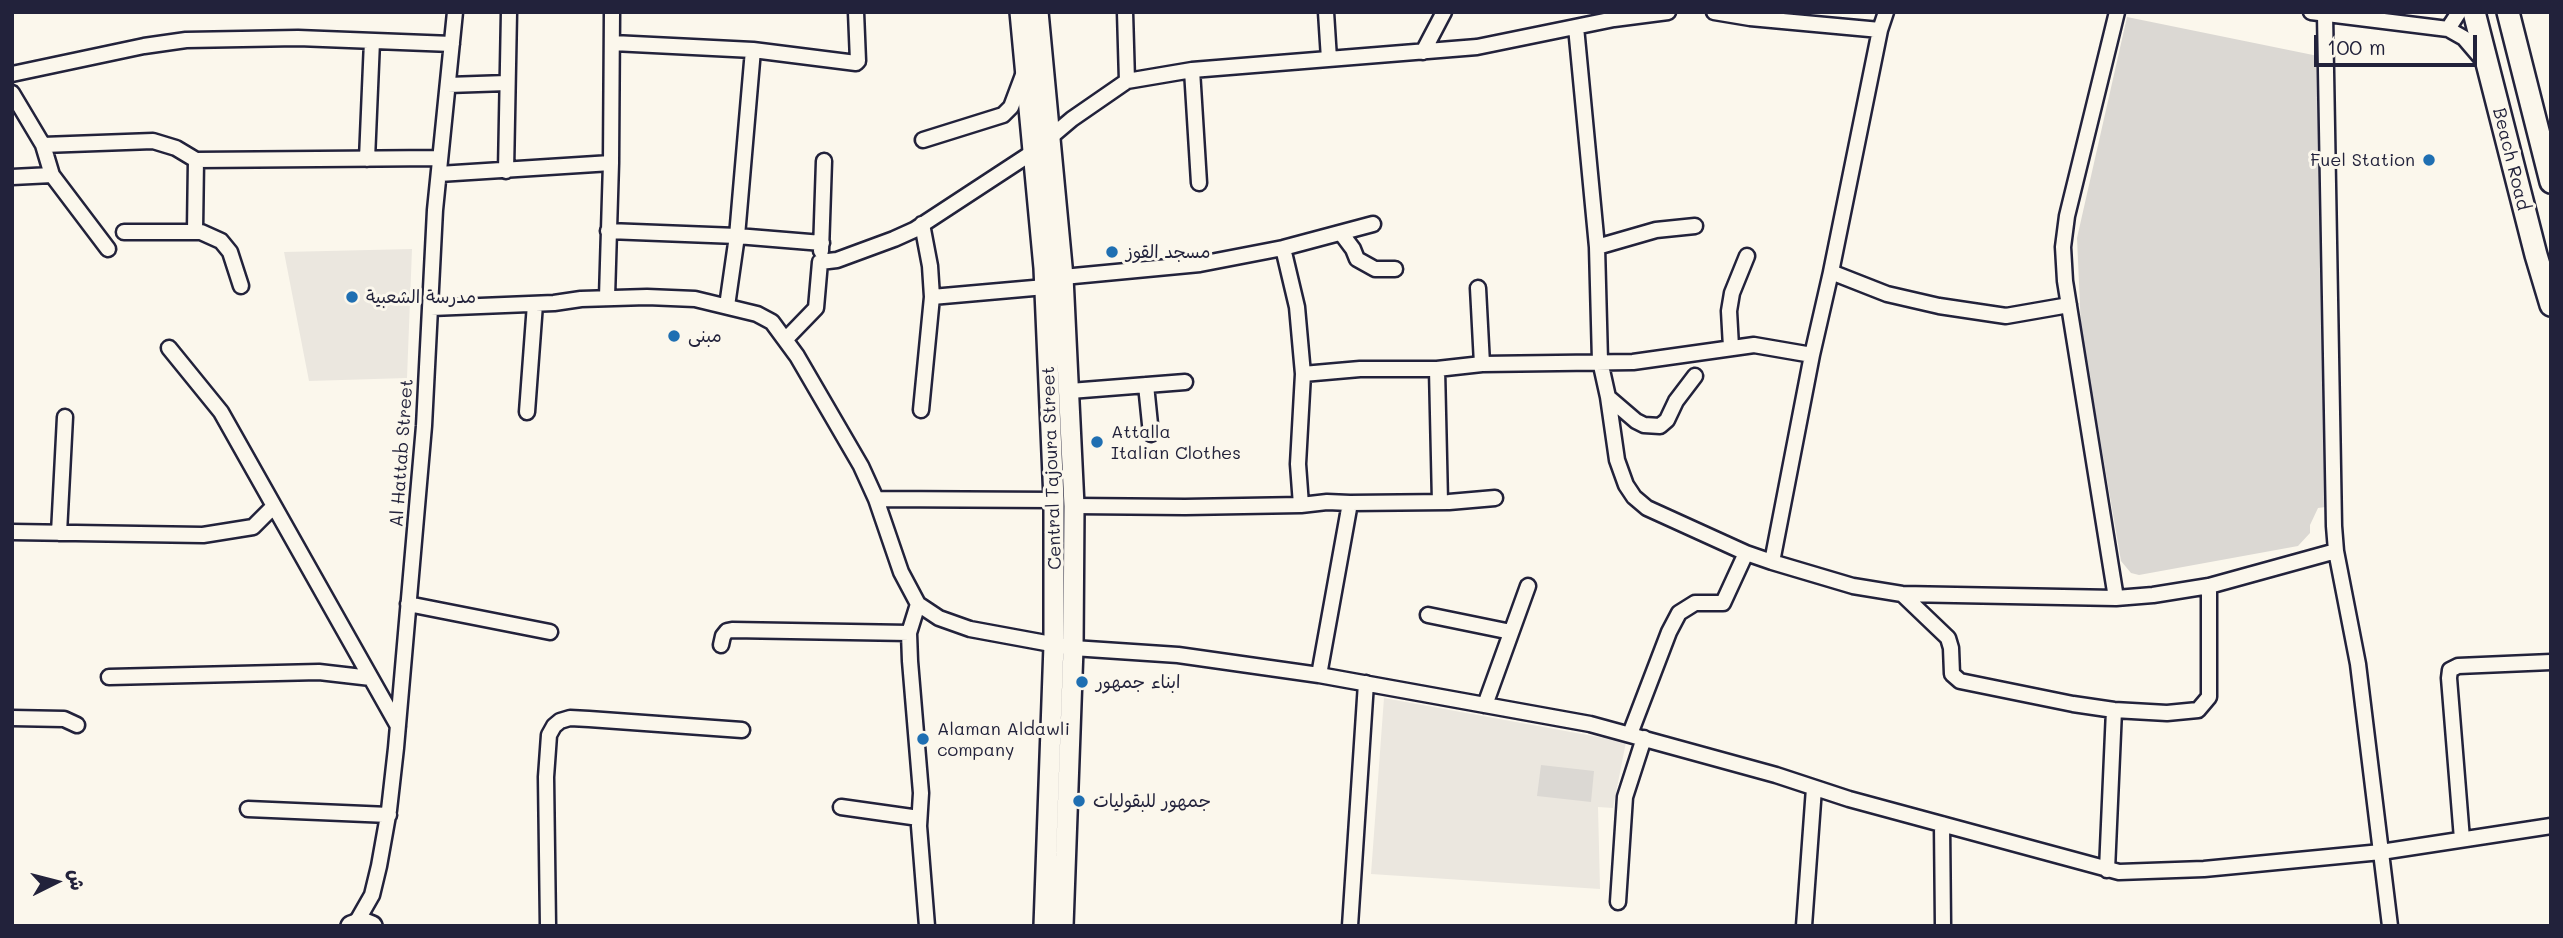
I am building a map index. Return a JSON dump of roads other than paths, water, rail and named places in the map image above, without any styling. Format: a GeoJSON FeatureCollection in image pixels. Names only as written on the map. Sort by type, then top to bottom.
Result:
{"type":"FeatureCollection","features":[{"type":"Feature","properties":{"kind":"highway","name":"Beach Road"},"geometry":{"type":"LineString","coordinates":[[2474,12],[2551,304]]}},
{"type":"Feature","properties":{"kind":"highway","name":"Beach Road"},"geometry":{"type":"LineString","coordinates":[[2508,12],[2551,182]]}},
{"type":"Feature","properties":{"kind":"main road","name":"Central Tajoura Street"},"geometry":{"type":"LineString","coordinates":[[1020,12],[1045,287],[1064,646],[1044,926]]}},
{"type":"Feature","properties":{"kind":"main road"},"geometry":{"type":"LineString","coordinates":[[1038,12],[1063,277],[1074,506],[1064,646],[1063,926]]}},
{"type":"Feature","properties":{"kind":"street","name":"Al Hattab Street"},"geometry":{"type":"LineString","coordinates":[[364,925],[388,815],[398,726],[424,426],[440,158],[455,12]]}},
{"type":"Feature","properties":{"kind":"street"},"geometry":{"type":"LineString","coordinates":[[506,171],[509,12]]}},
{"type":"Feature","properties":{"kind":"street"},"geometry":{"type":"LineString","coordinates":[[607,298],[612,12]]}},
{"type":"Feature","properties":{"kind":"street"},"geometry":{"type":"LineString","coordinates":[[613,43],[753,50],[856,63],[856,12]]}},
{"type":"Feature","properties":{"kind":"street"},"geometry":{"type":"LineString","coordinates":[[1125,12],[1126,81]]}},
{"type":"Feature","properties":{"kind":"street"},"geometry":{"type":"LineString","coordinates":[[1326,12],[1329,59]]}},
{"type":"Feature","properties":{"kind":"street"},"geometry":{"type":"LineString","coordinates":[[1423,52],[1444,12]]}},
{"type":"Feature","properties":{"kind":"street"},"geometry":{"type":"LineString","coordinates":[[820,262],[837,260],[894,239],[922,224],[1033,152],[1072,119],[1126,81],[1192,70],[1477,47],[1668,12]]}},
{"type":"Feature","properties":{"kind":"street"},"geometry":{"type":"LineString","coordinates":[[1714,12],[1880,30]]}},
{"type":"Feature","properties":{"kind":"street"},"geometry":{"type":"LineString","coordinates":[[1772,562],[1812,355],[1886,12]]}},
{"type":"Feature","properties":{"kind":"street"},"geometry":{"type":"LineString","coordinates":[[2116,598],[2069,305],[2063,247],[2067,216],[2117,12]]}},
{"type":"Feature","properties":{"kind":"street"},"geometry":{"type":"LineString","coordinates":[[2448,29],[2459,12]]}},
{"type":"Feature","properties":{"kind":"street"},"geometry":{"type":"LineString","coordinates":[[2390,926],[2358,664],[2336,551],[2318,13],[2448,29],[2464,38],[2487,66]]}},
{"type":"Feature","properties":{"kind":"street"},"geometry":{"type":"LineString","coordinates":[[1576,27],[1597,247],[1600,361],[1617,460],[1626,485],[1634,497],[1647,508],[1772,562],[1853,586],[1902,594],[2116,598],[2208,586],[2336,551]]}},
{"type":"Feature","properties":{"kind":"street"},"geometry":{"type":"LineString","coordinates":[[12,74],[144,46],[186,40],[298,38],[453,44]]}},
{"type":"Feature","properties":{"kind":"street"},"geometry":{"type":"LineString","coordinates":[[367,159],[372,41]]}},
{"type":"Feature","properties":{"kind":"street"},"geometry":{"type":"LineString","coordinates":[[727,306],[737,236],[753,50]]}},
{"type":"Feature","properties":{"kind":"street"},"geometry":{"type":"LineString","coordinates":[[923,140],[1003,115],[1011,107],[1026,67]]}},
{"type":"Feature","properties":{"kind":"street"},"geometry":{"type":"LineString","coordinates":[[1192,70],[1199,183]]}},
{"type":"Feature","properties":{"kind":"street"},"geometry":{"type":"LineString","coordinates":[[448,85],[507,83]]}},
{"type":"Feature","properties":{"kind":"street"},"geometry":{"type":"LineString","coordinates":[[12,93],[43,145],[52,175],[108,249]]}},
{"type":"Feature","properties":{"kind":"street"},"geometry":{"type":"LineString","coordinates":[[43,145],[153,141],[176,148],[195,160],[440,158]]}},
{"type":"Feature","properties":{"kind":"street"},"geometry":{"type":"LineString","coordinates":[[195,160],[195,230]]}},
{"type":"Feature","properties":{"kind":"street"},"geometry":{"type":"LineString","coordinates":[[786,339],[816,308],[822,243],[824,161]]}},
{"type":"Feature","properties":{"kind":"street"},"geometry":{"type":"LineString","coordinates":[[439,174],[611,163]]}},
{"type":"Feature","properties":{"kind":"street"},"geometry":{"type":"LineString","coordinates":[[12,177],[52,175]]}},
{"type":"Feature","properties":{"kind":"street"},"geometry":{"type":"LineString","coordinates":[[921,410],[932,297],[930,266],[922,224]]}},
{"type":"Feature","properties":{"kind":"street"},"geometry":{"type":"LineString","coordinates":[[1063,277],[1200,264],[1283,248],[1373,225]]}},
{"type":"Feature","properties":{"kind":"street"},"geometry":{"type":"LineString","coordinates":[[1597,247],[1656,230],[1695,226]]}},
{"type":"Feature","properties":{"kind":"street"},"geometry":{"type":"LineString","coordinates":[[124,232],[195,230],[221,241],[230,252],[241,286]]}},
{"type":"Feature","properties":{"kind":"street"},"geometry":{"type":"LineString","coordinates":[[608,231],[737,236],[822,243]]}},
{"type":"Feature","properties":{"kind":"street"},"geometry":{"type":"LineString","coordinates":[[1341,233],[1357,259],[1375,268],[1395,269]]}},
{"type":"Feature","properties":{"kind":"street"},"geometry":{"type":"LineString","coordinates":[[1283,248],[1297,307],[1303,374],[1298,464],[1301,505]]}},
{"type":"Feature","properties":{"kind":"street"},"geometry":{"type":"LineString","coordinates":[[1731,347],[1732,293],[1747,256]]}},
{"type":"Feature","properties":{"kind":"street"},"geometry":{"type":"LineString","coordinates":[[1831,272],[1887,295],[2006,316],[2069,305]]}},
{"type":"Feature","properties":{"kind":"street"},"geometry":{"type":"LineString","coordinates":[[932,297],[1045,287]]}},
{"type":"Feature","properties":{"kind":"street"},"geometry":{"type":"LineString","coordinates":[[1478,288],[1482,364]]}},
{"type":"Feature","properties":{"kind":"street"},"geometry":{"type":"LineString","coordinates":[[431,308],[607,298],[695,299],[757,314],[772,322],[786,339],[861,466],[876,499],[901,572],[918,604],[939,618],[970,629],[1064,646],[1178,655],[1319,675],[1590,724],[2107,870],[2147,872],[2204,869],[2381,852],[2551,826]]}},
{"type":"Feature","properties":{"kind":"street"},"geometry":{"type":"LineString","coordinates":[[527,412],[535,304]]}},
{"type":"Feature","properties":{"kind":"street"},"geometry":{"type":"LineString","coordinates":[[1303,374],[1360,369],[1437,369],[1482,364],[1633,362],[1755,345],[1812,355]]}},
{"type":"Feature","properties":{"kind":"street"},"geometry":{"type":"LineString","coordinates":[[169,348],[222,412],[398,726]]}},
{"type":"Feature","properties":{"kind":"street"},"geometry":{"type":"LineString","coordinates":[[1437,369],[1440,502]]}},
{"type":"Feature","properties":{"kind":"street"},"geometry":{"type":"LineString","coordinates":[[1608,397],[1636,421],[1644,425],[1660,426],[1667,420],[1676,401],[1695,376]]}},
{"type":"Feature","properties":{"kind":"street"},"geometry":{"type":"LineString","coordinates":[[1070,391],[1185,382]]}},
{"type":"Feature","properties":{"kind":"street"},"geometry":{"type":"LineString","coordinates":[[1146,385],[1151,433]]}},
{"type":"Feature","properties":{"kind":"street"},"geometry":{"type":"LineString","coordinates":[[59,533],[65,417]]}},
{"type":"Feature","properties":{"kind":"street"},"geometry":{"type":"LineString","coordinates":[[1074,506],[1301,505],[1496,498]]}},
{"type":"Feature","properties":{"kind":"street"},"geometry":{"type":"LineString","coordinates":[[876,499],[1055,500]]}},
{"type":"Feature","properties":{"kind":"street"},"geometry":{"type":"LineString","coordinates":[[1319,675],[1350,503]]}},
{"type":"Feature","properties":{"kind":"street"},"geometry":{"type":"LineString","coordinates":[[12,532],[203,535],[253,527],[274,506]]}},
{"type":"Feature","properties":{"kind":"street"},"geometry":{"type":"LineString","coordinates":[[1618,902],[1625,797],[1637,736],[1669,632],[1679,613],[1695,603],[1723,603],[1746,553]]}},
{"type":"Feature","properties":{"kind":"street"},"geometry":{"type":"LineString","coordinates":[[1485,705],[1528,586]]}},
{"type":"Feature","properties":{"kind":"street"},"geometry":{"type":"LineString","coordinates":[[1902,594],[1948,638],[1952,674],[1956,680],[2114,710],[2192,712],[2203,707],[2209,690],[2208,586]]}},
{"type":"Feature","properties":{"kind":"street"},"geometry":{"type":"LineString","coordinates":[[408,604],[550,632]]}},
{"type":"Feature","properties":{"kind":"street"},"geometry":{"type":"LineString","coordinates":[[918,604],[909,633],[921,793],[919,818],[927,926]]}},
{"type":"Feature","properties":{"kind":"street"},"geometry":{"type":"LineString","coordinates":[[1428,615],[1511,632]]}},
{"type":"Feature","properties":{"kind":"street"},"geometry":{"type":"LineString","coordinates":[[721,645],[723,636],[732,630],[909,633]]}},
{"type":"Feature","properties":{"kind":"street"},"geometry":{"type":"LineString","coordinates":[[2462,839],[2449,678],[2451,670],[2458,666],[2551,662]]}},
{"type":"Feature","properties":{"kind":"street"},"geometry":{"type":"LineString","coordinates":[[109,677],[320,672],[371,678]]}},
{"type":"Feature","properties":{"kind":"street"},"geometry":{"type":"LineString","coordinates":[[1350,926],[1366,683]]}},
{"type":"Feature","properties":{"kind":"street"},"geometry":{"type":"LineString","coordinates":[[2107,870],[2114,710]]}},
{"type":"Feature","properties":{"kind":"street"},"geometry":{"type":"LineString","coordinates":[[12,718],[64,719],[77,725]]}},
{"type":"Feature","properties":{"kind":"street"},"geometry":{"type":"LineString","coordinates":[[548,926],[546,777],[549,735],[554,726],[570,718],[742,730]]}},
{"type":"Feature","properties":{"kind":"street"},"geometry":{"type":"LineString","coordinates":[[1804,926],[1814,788]]}},
{"type":"Feature","properties":{"kind":"street"},"geometry":{"type":"LineString","coordinates":[[841,807],[919,818]]}},
{"type":"Feature","properties":{"kind":"street"},"geometry":{"type":"LineString","coordinates":[[248,808],[388,815]]}},
{"type":"Feature","properties":{"kind":"street"},"geometry":{"type":"LineString","coordinates":[[1942,824],[1943,926]]}},
{"type":"Feature","properties":{"kind":"place","name":"Fuel Station"},"geometry":{"type":"Point","coordinates":[2429,160]}},
{"type":"Feature","properties":{"kind":"place","name":"مسجد القوز"},"geometry":{"type":"Point","coordinates":[1112,252]}},
{"type":"Feature","properties":{"kind":"place","name":"مدرسة الشعبية"},"geometry":{"type":"Point","coordinates":[352,297]}},
{"type":"Feature","properties":{"kind":"place","name":"مبنى"},"geometry":{"type":"Point","coordinates":[674,336]}},
{"type":"Feature","properties":{"kind":"place","name":"Attalla Italian Clothes"},"geometry":{"type":"Point","coordinates":[1097,442]}},
{"type":"Feature","properties":{"kind":"place","name":"ابناء جمهور"},"geometry":{"type":"Point","coordinates":[1082,682]}},
{"type":"Feature","properties":{"kind":"place","name":"Alaman Aldawli company"},"geometry":{"type":"Point","coordinates":[923,739]}},
{"type":"Feature","properties":{"kind":"place","name":"جمهور للبقوليات"},"geometry":{"type":"Point","coordinates":[1079,801]}}]}
